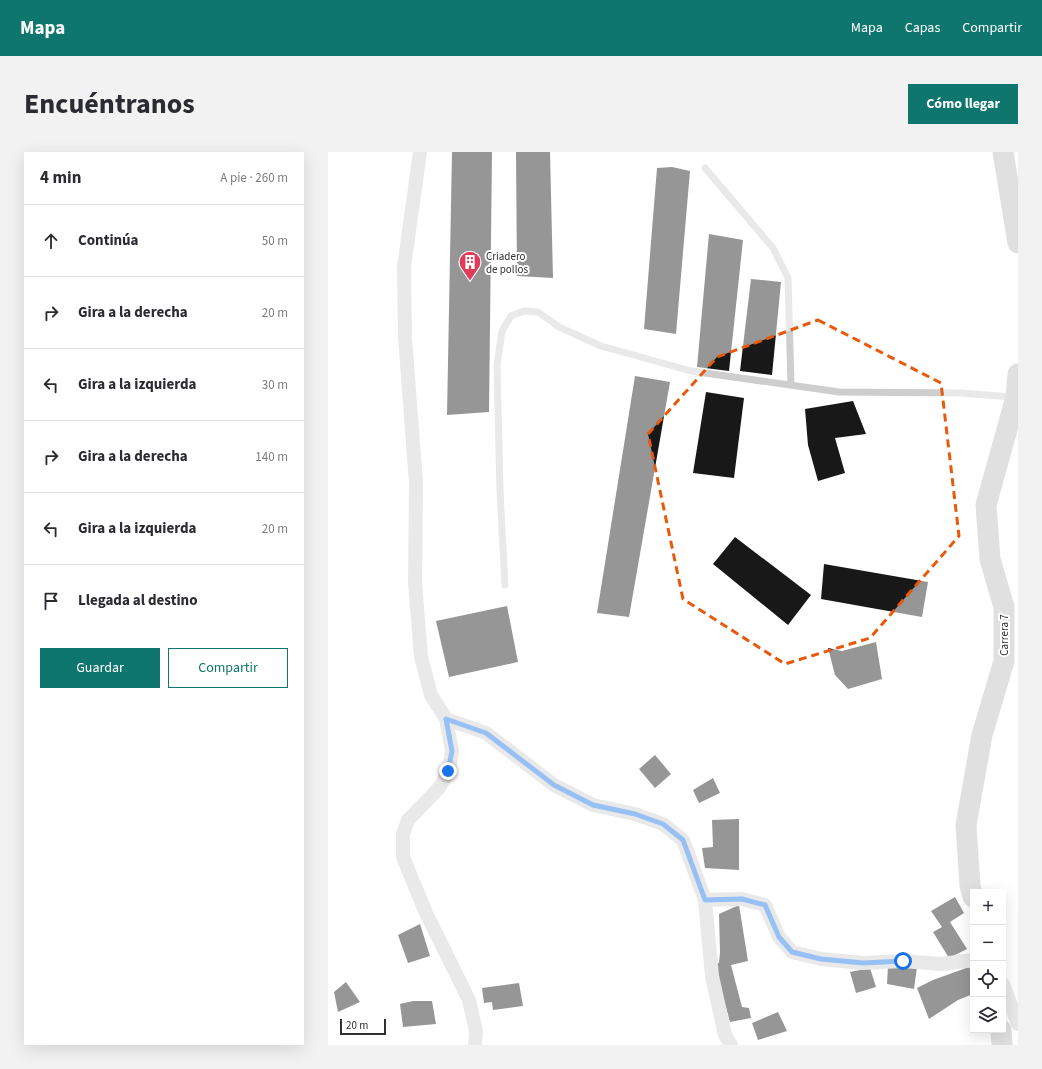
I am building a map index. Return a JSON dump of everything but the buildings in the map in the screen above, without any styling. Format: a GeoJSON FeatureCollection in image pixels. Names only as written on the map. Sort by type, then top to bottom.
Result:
{"type":"FeatureCollection","features":[{"type":"Feature","properties":{"kind":"street"},"geometry":{"type":"LineString","coordinates":[[420,152],[404,267],[405,337],[416,482],[415,582],[421,657],[431,695],[446,719],[452,751],[448,771],[439,788],[408,820],[403,834],[403,857],[426,913],[469,1000],[476,1031],[475,1045]]}},
{"type":"Feature","properties":{"kind":"street"},"geometry":{"type":"LineString","coordinates":[[1003,152],[1018,243]]}},
{"type":"Feature","properties":{"kind":"street","name":"Carrera 7"},"geometry":{"type":"LineString","coordinates":[[971,889],[966,825],[982,735],[1004,660],[1004,607],[990,560],[986,505],[1016,397],[1018,374]]}},
{"type":"Feature","properties":{"kind":"street"},"geometry":{"type":"LineString","coordinates":[[446,719],[486,733],[554,785],[593,805],[635,814],[663,824],[683,840],[705,900],[712,976],[725,1035],[731,1045]]}},
{"type":"Feature","properties":{"kind":"street"},"geometry":{"type":"LineString","coordinates":[[705,900],[742,899],[765,905],[779,937],[792,952],[821,959],[863,963],[903,961],[941,964],[970,960]]}},
{"type":"Feature","properties":{"kind":"street"},"geometry":{"type":"LineString","coordinates":[[1003,997],[1004,1036]]}},
{"type":"Feature","properties":{"kind":"lane"},"geometry":{"type":"LineString","coordinates":[[705,168],[773,248],[788,278],[791,385]]}},
{"type":"Feature","properties":{"kind":"lane"},"geometry":{"type":"LineString","coordinates":[[505,584],[500,491],[497,365],[502,330],[511,316],[524,311],[538,312],[559,327],[601,346],[691,371],[839,392],[960,393],[1016,397]]}},
{"type":"Feature","properties":{"kind":"highlighted area"},"geometry":{"type":"Polygon","coordinates":[[[818,320],[941,383],[959,536],[870,638],[785,664],[683,599],[648,434],[717,357],[818,320]]]}},
{"type":"Feature","properties":{"kind":"place","name":"Criadero de pollos"},"geometry":{"type":"Point","coordinates":[470,282]}},
{"type":"Feature","properties":{"kind":"route"},"geometry":{"type":"LineString","coordinates":[[448,771],[452,751],[446,719],[486,733],[554,785],[593,805],[635,814],[663,824],[683,840],[705,900],[742,899],[765,905],[771,915],[779,937],[792,952],[842,962],[863,963],[903,961]]}}]}
